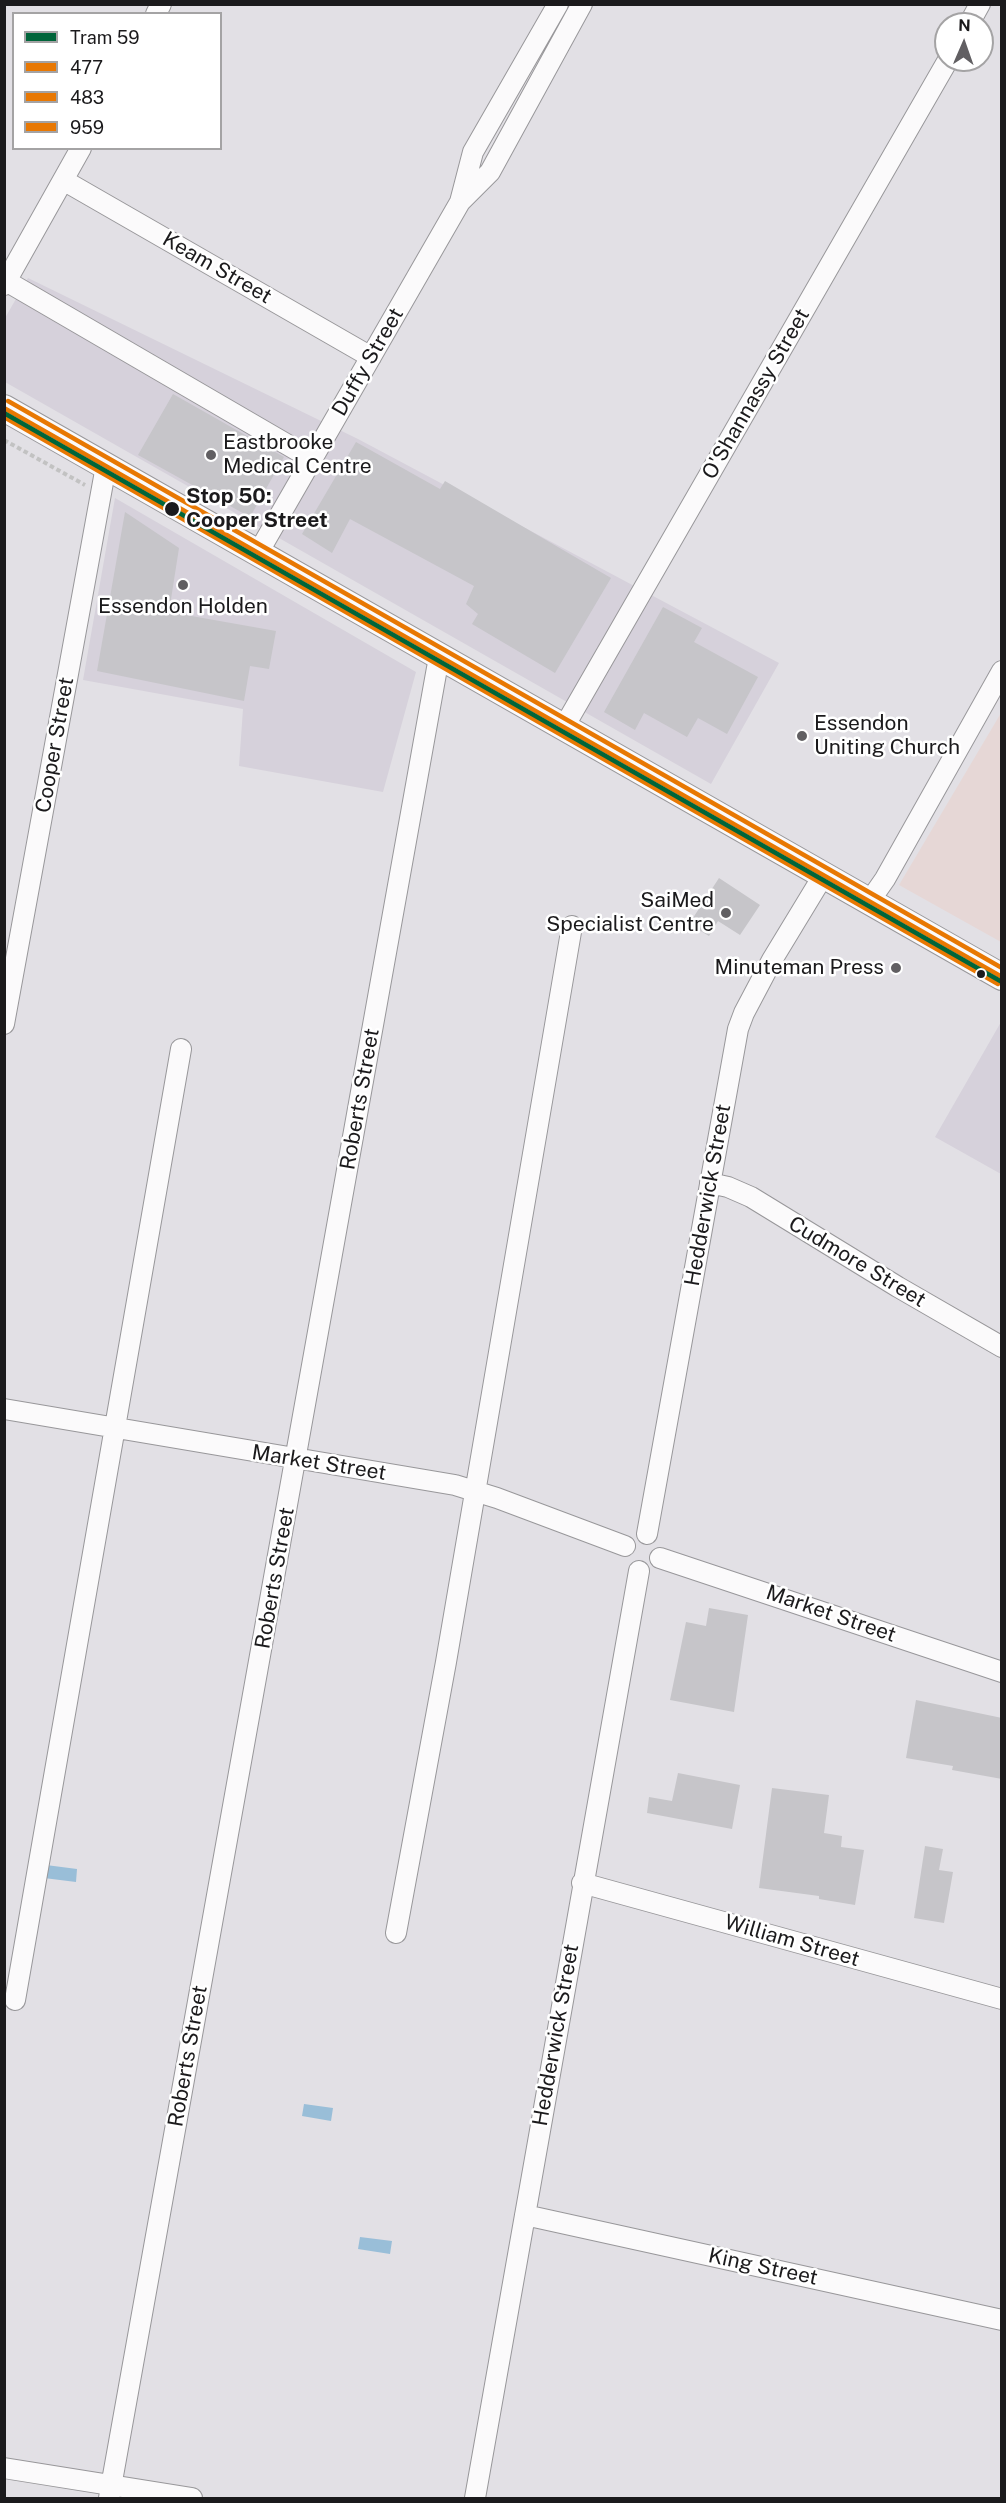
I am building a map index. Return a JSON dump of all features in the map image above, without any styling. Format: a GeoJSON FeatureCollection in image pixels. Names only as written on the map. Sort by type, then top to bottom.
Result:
{"type":"FeatureCollection","features":[{"type":"Feature","properties":{"kind":"main road"},"geometry":{"type":"LineString","coordinates":[[4,408],[1002,977]]}},
{"type":"Feature","properties":{"kind":"street","name":"Duffy Street"},"geometry":{"type":"LineString","coordinates":[[460,202],[473,152],[558,4]]}},
{"type":"Feature","properties":{"kind":"street","name":"Duffy Street"},"geometry":{"type":"LineString","coordinates":[[258,553],[460,202],[490,172],[582,4]]}},
{"type":"Feature","properties":{"kind":"street","name":"O'Shannassy Street"},"geometry":{"type":"LineString","coordinates":[[564,727],[941,72]]}},
{"type":"Feature","properties":{"kind":"street"},"geometry":{"type":"LineString","coordinates":[[80,150],[5,283],[312,459]]}},
{"type":"Feature","properties":{"kind":"street","name":"Keam Street"},"geometry":{"type":"LineString","coordinates":[[63,180],[371,357]]}},
{"type":"Feature","properties":{"kind":"street","name":"Cooper Street"},"geometry":{"type":"LineString","coordinates":[[4,1024],[106,466]]}},
{"type":"Feature","properties":{"kind":"street","name":"Roberts Street"},"geometry":{"type":"LineString","coordinates":[[110,2492],[437,668],[443,658]]}},
{"type":"Feature","properties":{"kind":"street"},"geometry":{"type":"LineString","coordinates":[[869,902],[885,879],[1002,671]]}},
{"type":"Feature","properties":{"kind":"street","name":"Hedderwick Street"},"geometry":{"type":"LineString","coordinates":[[646,1534],[736,1038],[744,1013],[772,960],[824,876]]}},
{"type":"Feature","properties":{"kind":"street"},"geometry":{"type":"LineString","coordinates":[[396,1933],[572,926]]}},
{"type":"Feature","properties":{"kind":"street"},"geometry":{"type":"LineString","coordinates":[[15,2000],[181,1049]]}},
{"type":"Feature","properties":{"kind":"street","name":"Cudmore Street"},"geometry":{"type":"LineString","coordinates":[[710,1183],[728,1187],[751,1197],[898,1287],[1002,1347]]}},
{"type":"Feature","properties":{"kind":"street","name":"Market Street"},"geometry":{"type":"LineString","coordinates":[[4,1409],[455,1485],[625,1546]]}},
{"type":"Feature","properties":{"kind":"street"},"geometry":{"type":"LineString","coordinates":[[646,1534],[652,1536],[660,1546],[660,1558],[654,1567],[639,1571],[626,1561],[625,1546],[631,1537],[646,1534]]}},
{"type":"Feature","properties":{"kind":"street","name":"Market Street"},"geometry":{"type":"LineString","coordinates":[[660,1558],[1002,1672]]}},
{"type":"Feature","properties":{"kind":"street","name":"Hedderwick Street"},"geometry":{"type":"LineString","coordinates":[[475,2499],[582,1883],[639,1571]]}},
{"type":"Feature","properties":{"kind":"street","name":"William Street"},"geometry":{"type":"LineString","coordinates":[[582,1883],[1002,2000]]}},
{"type":"Feature","properties":{"kind":"street","name":"King Street"},"geometry":{"type":"LineString","coordinates":[[525,2215],[1002,2320]]}},
{"type":"Feature","properties":{"kind":"street"},"geometry":{"type":"LineString","coordinates":[[4,2468],[110,2492],[192,2499]]}},
{"type":"Feature","properties":{"kind":"path"},"geometry":{"type":"LineString","coordinates":[[4,440],[100,494]]}},
{"type":"Feature","properties":{"kind":"shaded area"},"geometry":{"type":"Polygon","coordinates":[[[28,278],[358,439],[779,663],[711,784],[5,382],[5,318],[28,278]]]}},
{"type":"Feature","properties":{"kind":"shaded area","name":"Essendon Holden"},"geometry":{"type":"Polygon","coordinates":[[[115,498],[416,672],[383,792],[239,766],[243,709],[83,680],[115,498]]]}},
{"type":"Feature","properties":{"kind":"shaded area"},"geometry":{"type":"Polygon","coordinates":[[[1001,713],[1001,942],[899,885],[1001,713]]]}},
{"type":"Feature","properties":{"kind":"shaded area"},"geometry":{"type":"Polygon","coordinates":[[[1002,1022],[1001,1174],[935,1137],[1002,1022]]]}},
{"type":"Feature","properties":{"kind":"water"},"geometry":{"type":"Polygon","coordinates":[[[46,1865],[77,1869],[76,1882],[44,1878],[46,1865]]]}},
{"type":"Feature","properties":{"kind":"water"},"geometry":{"type":"Polygon","coordinates":[[[304,2104],[333,2108],[331,2121],[302,2116],[304,2104]]]}},
{"type":"Feature","properties":{"kind":"water"},"geometry":{"type":"Polygon","coordinates":[[[360,2237],[392,2241],[390,2254],[358,2249],[360,2237]]]}},
{"type":"Feature","properties":{"kind":"building","name":"Eastbrooke Medical Centre"},"geometry":{"type":"Polygon","coordinates":[[[173,394],[284,457],[250,517],[138,455],[173,394]]]}},
{"type":"Feature","properties":{"kind":"building"},"geometry":{"type":"Polygon","coordinates":[[[356,442],[440,489],[445,481],[611,578],[555,673],[472,624],[478,614],[466,604],[474,586],[350,519],[332,553],[302,534],[356,442]]]}},
{"type":"Feature","properties":{"kind":"building"},"geometry":{"type":"Polygon","coordinates":[[[125,512],[179,548],[169,612],[276,631],[269,669],[250,666],[244,701],[97,671],[125,512]]]}},
{"type":"Feature","properties":{"kind":"building"},"geometry":{"type":"Polygon","coordinates":[[[663,607],[702,628],[694,642],[758,677],[727,734],[698,718],[687,737],[644,713],[635,730],[604,712],[663,607]]]}},
{"type":"Feature","properties":{"kind":"building","name":"SaiMed Specialist Centre"},"geometry":{"type":"Polygon","coordinates":[[[719,878],[760,905],[740,935],[718,921],[709,936],[689,924],[719,878]]]}},
{"type":"Feature","properties":{"kind":"building"},"geometry":{"type":"Polygon","coordinates":[[[709,1608],[748,1615],[734,1712],[670,1700],[686,1622],[706,1626],[709,1608]]]}},
{"type":"Feature","properties":{"kind":"building"},"geometry":{"type":"Polygon","coordinates":[[[916,1700],[1002,1718],[1002,1779],[952,1770],[953,1766],[906,1758],[916,1700]]]}},
{"type":"Feature","properties":{"kind":"building"},"geometry":{"type":"Polygon","coordinates":[[[678,1773],[740,1785],[732,1829],[647,1813],[649,1797],[672,1801],[678,1773]]]}},
{"type":"Feature","properties":{"kind":"building"},"geometry":{"type":"Polygon","coordinates":[[[772,1788],[829,1795],[824,1833],[842,1836],[841,1847],[864,1850],[855,1905],[819,1899],[819,1896],[759,1888],[772,1788]]]}},
{"type":"Feature","properties":{"kind":"building"},"geometry":{"type":"Polygon","coordinates":[[[925,1846],[943,1849],[939,1870],[953,1872],[944,1923],[914,1918],[925,1846]]]}},
{"type":"Feature","properties":{"kind":"tram line","name":"59"},"geometry":{"type":"LineString","coordinates":[[4,413],[1002,982]]}},
{"type":"Feature","properties":{"kind":"transit line","name":"959"},"geometry":{"type":"LineString","coordinates":[[8,401],[1002,968]]}},
{"type":"Feature","properties":{"kind":"transit line","name":"477"},"geometry":{"type":"LineString","coordinates":[[4,408],[1002,977]]}},
{"type":"Feature","properties":{"kind":"transit line","name":"483"},"geometry":{"type":"LineString","coordinates":[[4,417],[998,984]]}},
{"type":"Feature","properties":{"kind":"place","name":"Eastbrooke Medical Centre"},"geometry":{"type":"Point","coordinates":[211,455]}},
{"type":"Feature","properties":{"kind":"place","name":"Stop 50: Cooper Street"},"geometry":{"type":"Point","coordinates":[172,509]}},
{"type":"Feature","properties":{"kind":"place","name":"Essendon Holden"},"geometry":{"type":"Point","coordinates":[183,585]}},
{"type":"Feature","properties":{"kind":"place","name":"Essendon Uniting Church"},"geometry":{"type":"Point","coordinates":[802,736]}},
{"type":"Feature","properties":{"kind":"place","name":"SaiMed Specialist Centre"},"geometry":{"type":"Point","coordinates":[726,913]}},
{"type":"Feature","properties":{"kind":"place","name":"Minuteman Press"},"geometry":{"type":"Point","coordinates":[896,968]}}]}
